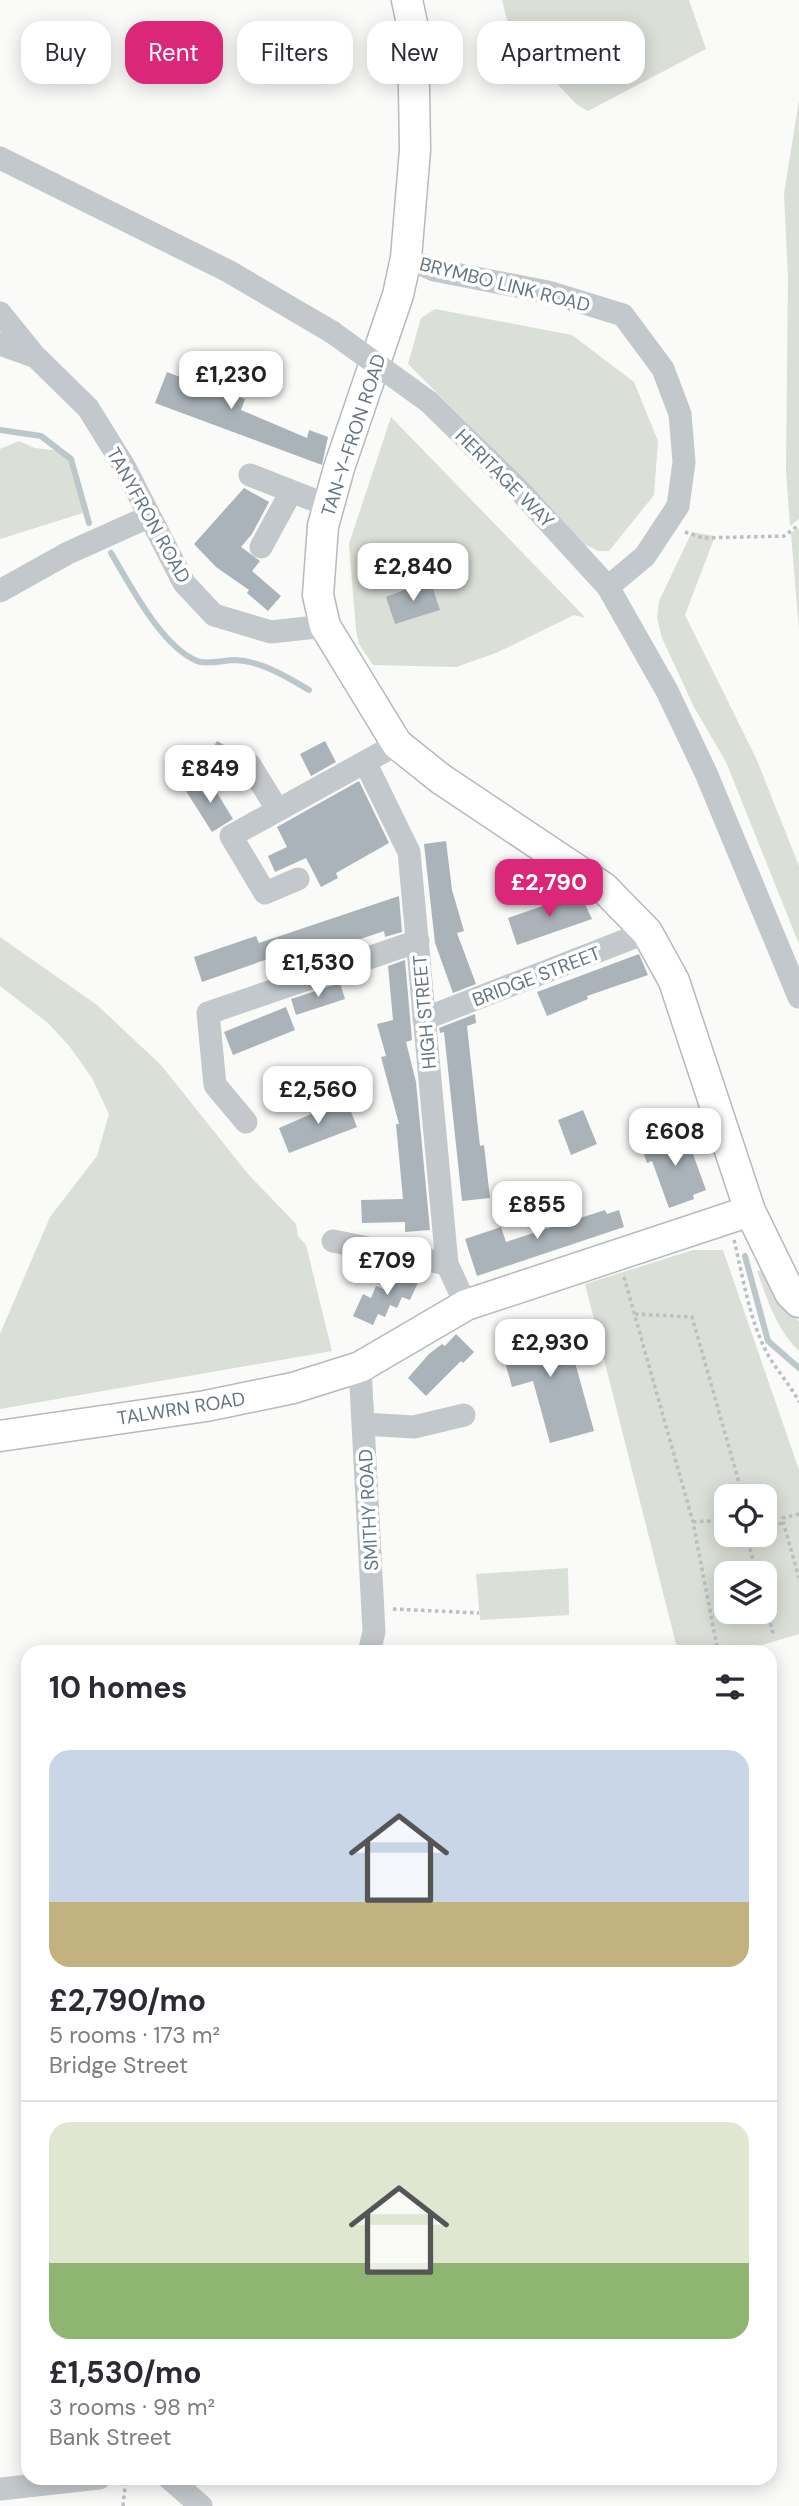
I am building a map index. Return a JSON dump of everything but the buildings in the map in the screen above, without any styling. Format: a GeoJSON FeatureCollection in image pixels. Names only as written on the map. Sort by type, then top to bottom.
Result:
{"type":"FeatureCollection","features":[{"type":"Feature","properties":{"kind":"main road","name":"TAN-Y-FRON ROAD"},"geometry":{"type":"LineString","coordinates":[[407,0],[413,28],[415,150],[406,258],[398,295],[329,506],[318,563],[318,595],[325,626],[397,744],[440,779],[604,888],[647,932],[674,981],[739,1214],[790,1293],[799,1302]]}},
{"type":"Feature","properties":{"kind":"main road","name":"TALWRN ROAD"},"geometry":{"type":"LineString","coordinates":[[0,1436],[206,1406],[293,1388],[360,1367],[466,1305],[739,1214]]}},
{"type":"Feature","properties":{"kind":"street","name":"HERITAGE WAY"},"geometry":{"type":"LineString","coordinates":[[0,158],[228,271],[332,332],[429,402],[521,492],[608,587],[667,691],[706,773],[799,997]]}},
{"type":"Feature","properties":{"kind":"street","name":"BRYMBO LINK ROAD"},"geometry":{"type":"LineString","coordinates":[[406,258],[434,270],[548,292],[623,315],[663,369],[680,414],[684,462],[678,506],[645,556],[608,587]]}},
{"type":"Feature","properties":{"kind":"street"},"geometry":{"type":"LineString","coordinates":[[0,313],[36,357]]}},
{"type":"Feature","properties":{"kind":"street","name":"TANYFRON ROAD"},"geometry":{"type":"LineString","coordinates":[[0,344],[36,357],[88,408],[124,466],[184,583],[214,615],[271,632],[325,626]]}},
{"type":"Feature","properties":{"kind":"street"},"geometry":{"type":"LineString","coordinates":[[250,474],[329,506]]}},
{"type":"Feature","properties":{"kind":"street"},"geometry":{"type":"LineString","coordinates":[[261,547],[291,492]]}},
{"type":"Feature","properties":{"kind":"street"},"geometry":{"type":"LineString","coordinates":[[0,591],[68,553],[148,517]]}},
{"type":"Feature","properties":{"kind":"street"},"geometry":{"type":"LineString","coordinates":[[298,879],[265,893],[231,836],[397,744]]}},
{"type":"Feature","properties":{"kind":"street","name":"HIGH STREET"},"geometry":{"type":"LineString","coordinates":[[365,762],[409,852],[447,1264],[466,1305]]}},
{"type":"Feature","properties":{"kind":"street"},"geometry":{"type":"LineString","coordinates":[[235,766],[250,765],[277,809]]}},
{"type":"Feature","properties":{"kind":"street","name":"BRIDGE STREET"},"geometry":{"type":"LineString","coordinates":[[424,1019],[647,932]]}},
{"type":"Feature","properties":{"kind":"street"},"geometry":{"type":"LineString","coordinates":[[246,1122],[215,1085],[208,1013],[418,941]]}},
{"type":"Feature","properties":{"kind":"street"},"geometry":{"type":"LineString","coordinates":[[333,1241],[447,1264]]}},
{"type":"Feature","properties":{"kind":"street","name":"SMITHY ROAD"},"geometry":{"type":"LineString","coordinates":[[360,1367],[374,1632],[371,1645]]}},
{"type":"Feature","properties":{"kind":"street"},"geometry":{"type":"LineString","coordinates":[[363,1424],[414,1427],[464,1415]]}},
{"type":"Feature","properties":{"kind":"street"},"geometry":{"type":"LineString","coordinates":[[0,2490],[41,2485]]}},
{"type":"Feature","properties":{"kind":"street"},"geometry":{"type":"LineString","coordinates":[[177,2485],[201,2506]]}},
{"type":"Feature","properties":{"kind":"path"},"geometry":{"type":"LineString","coordinates":[[667,526],[703,538],[784,536],[799,525]]}},
{"type":"Feature","properties":{"kind":"path"},"geometry":{"type":"LineString","coordinates":[[739,1214],[748,1297],[766,1352],[788,1380],[799,1402]]}},
{"type":"Feature","properties":{"kind":"path"},"geometry":{"type":"LineString","coordinates":[[623,1274],[694,1522],[717,1645]]}},
{"type":"Feature","properties":{"kind":"path"},"geometry":{"type":"LineString","coordinates":[[635,1314],[692,1317],[739,1484]]}},
{"type":"Feature","properties":{"kind":"path"},"geometry":{"type":"LineString","coordinates":[[799,1514],[782,1518],[799,1578]]}},
{"type":"Feature","properties":{"kind":"path"},"geometry":{"type":"LineString","coordinates":[[694,1522],[714,1521]]}},
{"type":"Feature","properties":{"kind":"path"},"geometry":{"type":"LineString","coordinates":[[777,1525],[783,1523]]}},
{"type":"Feature","properties":{"kind":"path"},"geometry":{"type":"LineString","coordinates":[[373,1608],[479,1612]]}},
{"type":"Feature","properties":{"kind":"path"},"geometry":{"type":"LineString","coordinates":[[771,1624],[774,1637]]}},
{"type":"Feature","properties":{"kind":"path"},"geometry":{"type":"LineString","coordinates":[[123,2506],[126,2485]]}},
{"type":"Feature","properties":{"kind":"shaded area"},"geometry":{"type":"Polygon","coordinates":[[[502,0],[689,0],[706,49],[645,81],[645,21],[507,20],[502,0]]]}},
{"type":"Feature","properties":{"kind":"shaded area"},"geometry":{"type":"Polygon","coordinates":[[[557,84],[639,84],[588,111],[576,104],[557,84]]]}},
{"type":"Feature","properties":{"kind":"shaded area"},"geometry":{"type":"Polygon","coordinates":[[[799,100],[799,519],[790,526],[786,470],[788,277],[784,194],[799,100]]]}},
{"type":"Feature","properties":{"kind":"shaded area"},"geometry":{"type":"Polygon","coordinates":[[[435,309],[572,335],[634,382],[658,441],[654,495],[609,551],[598,551],[582,543],[546,502],[408,364],[421,318],[435,309]]]}},
{"type":"Feature","properties":{"kind":"shaded area"},"geometry":{"type":"Polygon","coordinates":[[[391,417],[585,618],[574,615],[496,653],[456,667],[373,665],[359,644],[356,630],[349,544],[391,417]]]}},
{"type":"Feature","properties":{"kind":"shaded area"},"geometry":{"type":"Polygon","coordinates":[[[19,441],[35,448],[61,451],[73,467],[83,513],[0,539],[0,449],[19,441]]]}},
{"type":"Feature","properties":{"kind":"shaded area"},"geometry":{"type":"Polygon","coordinates":[[[799,528],[799,631],[791,533],[799,528]]]}},
{"type":"Feature","properties":{"kind":"shaded area"},"geometry":{"type":"Polygon","coordinates":[[[692,532],[715,536],[685,615],[756,758],[799,866],[799,944],[726,762],[694,707],[662,638],[657,618],[659,601],[692,532]]]}},
{"type":"Feature","properties":{"kind":"shaded area"},"geometry":{"type":"Polygon","coordinates":[[[0,937],[97,1005],[161,1065],[248,1174],[296,1224],[298,1236],[306,1245],[332,1351],[0,1409],[0,1334],[50,1217],[97,1156],[109,1114],[92,1078],[70,1047],[48,1023],[0,986],[0,937]]]}},
{"type":"Feature","properties":{"kind":"shaded area"},"geometry":{"type":"Polygon","coordinates":[[[693,1250],[723,1250],[799,1470],[799,1634],[762,1645],[676,1645],[585,1284],[693,1250]]]}},
{"type":"Feature","properties":{"kind":"shaded area"},"geometry":{"type":"Polygon","coordinates":[[[762,1270],[799,1322],[799,1351],[791,1343],[774,1314],[757,1271],[762,1270]]]}},
{"type":"Feature","properties":{"kind":"shaded area"},"geometry":{"type":"Polygon","coordinates":[[[568,1568],[569,1615],[480,1620],[476,1574],[568,1568]]]}},
{"type":"Feature","properties":{"kind":"waterway"},"geometry":{"type":"LineString","coordinates":[[0,430],[41,436],[71,459],[89,523]]}},
{"type":"Feature","properties":{"kind":"waterway"},"geometry":{"type":"LineString","coordinates":[[111,553],[148,614],[184,653],[201,662],[235,660],[254,663],[274,670],[309,690]]}},
{"type":"Feature","properties":{"kind":"waterway"},"geometry":{"type":"LineString","coordinates":[[745,1256],[768,1341],[799,1368]]}}]}
